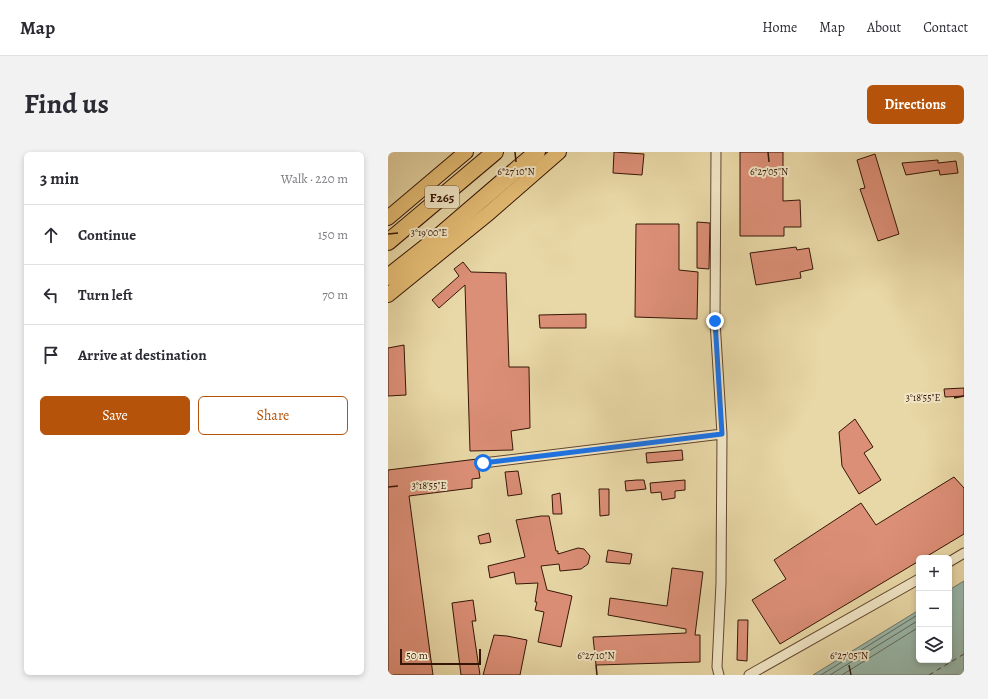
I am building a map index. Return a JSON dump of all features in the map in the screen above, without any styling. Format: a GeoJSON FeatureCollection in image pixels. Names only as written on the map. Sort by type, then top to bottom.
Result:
{"type":"FeatureCollection","features":[{"type":"Feature","properties":{"kind":"highway","name":"F265"},"geometry":{"type":"LineString","coordinates":[[388,242],[495,152]]}},
{"type":"Feature","properties":{"kind":"highway","name":"F265"},"geometry":{"type":"LineString","coordinates":[[388,277],[431,243],[537,152]]}},
{"type":"Feature","properties":{"kind":"main road"},"geometry":{"type":"LineString","coordinates":[[388,218],[466,152]]}},
{"type":"Feature","properties":{"kind":"main road"},"geometry":{"type":"LineString","coordinates":[[388,295],[559,152]]}},
{"type":"Feature","properties":{"kind":"street"},"geometry":{"type":"LineString","coordinates":[[716,152],[715,321],[722,434],[721,582],[717,667],[719,675]]}},
{"type":"Feature","properties":{"kind":"street"},"geometry":{"type":"LineString","coordinates":[[483,463],[722,434]]}},
{"type":"Feature","properties":{"kind":"street"},"geometry":{"type":"LineString","coordinates":[[952,560],[964,553]]}},
{"type":"Feature","properties":{"kind":"street"},"geometry":{"type":"LineString","coordinates":[[749,675],[916,581]]}},
{"type":"Feature","properties":{"kind":"water"},"geometry":{"type":"Polygon","coordinates":[[[964,581],[964,675],[813,675],[916,612],[916,663],[952,663],[952,588],[964,581]]]}},
{"type":"Feature","properties":{"kind":"building"},"geometry":{"type":"Polygon","coordinates":[[[614,152],[644,154],[642,175],[613,173],[614,152]]]}},
{"type":"Feature","properties":{"kind":"building"},"geometry":{"type":"Polygon","coordinates":[[[740,152],[783,152],[783,201],[800,200],[801,227],[784,227],[784,236],[740,236],[740,152]]]}},
{"type":"Feature","properties":{"kind":"building"},"geometry":{"type":"Polygon","coordinates":[[[875,154],[899,234],[878,241],[860,189],[865,188],[857,160],[875,154]]]}},
{"type":"Feature","properties":{"kind":"building"},"geometry":{"type":"Polygon","coordinates":[[[938,160],[938,163],[956,161],[958,173],[940,175],[939,170],[906,175],[902,163],[938,160]]]}},
{"type":"Feature","properties":{"kind":"building"},"geometry":{"type":"Polygon","coordinates":[[[697,222],[710,223],[709,269],[697,268],[697,222]]]}},
{"type":"Feature","properties":{"kind":"building"},"geometry":{"type":"Polygon","coordinates":[[[636,224],[679,224],[679,270],[698,272],[697,319],[635,317],[636,224]]]}},
{"type":"Feature","properties":{"kind":"building"},"geometry":{"type":"Polygon","coordinates":[[[796,247],[797,250],[809,248],[813,269],[800,272],[801,278],[756,285],[750,253],[796,247]]]}},
{"type":"Feature","properties":{"kind":"building"},"geometry":{"type":"Polygon","coordinates":[[[463,262],[471,272],[506,273],[509,367],[529,367],[530,428],[511,431],[513,450],[470,451],[465,285],[439,308],[432,300],[459,276],[454,269],[463,262]]]}},
{"type":"Feature","properties":{"kind":"building"},"geometry":{"type":"Polygon","coordinates":[[[586,314],[586,328],[540,328],[539,315],[586,314]]]}},
{"type":"Feature","properties":{"kind":"building"},"geometry":{"type":"Polygon","coordinates":[[[404,345],[406,395],[388,396],[388,348],[404,345]]]}},
{"type":"Feature","properties":{"kind":"building"},"geometry":{"type":"Polygon","coordinates":[[[964,388],[964,396],[945,397],[944,389],[964,388]]]}},
{"type":"Feature","properties":{"kind":"building"},"geometry":{"type":"Polygon","coordinates":[[[855,419],[873,447],[864,453],[881,480],[859,494],[842,466],[839,432],[855,419]]]}},
{"type":"Feature","properties":{"kind":"building"},"geometry":{"type":"Polygon","coordinates":[[[682,450],[683,460],[647,463],[646,453],[682,450]]]}},
{"type":"Feature","properties":{"kind":"building"},"geometry":{"type":"Polygon","coordinates":[[[477,459],[480,478],[472,479],[472,488],[409,496],[433,675],[388,675],[388,470],[477,459]]]}},
{"type":"Feature","properties":{"kind":"building"},"geometry":{"type":"Polygon","coordinates":[[[518,471],[522,494],[508,496],[505,472],[518,471]]]}},
{"type":"Feature","properties":{"kind":"building"},"geometry":{"type":"Polygon","coordinates":[[[954,477],[964,488],[964,534],[929,555],[916,555],[916,563],[780,644],[752,600],[786,579],[774,560],[861,503],[876,525],[954,477]]]}},
{"type":"Feature","properties":{"kind":"building"},"geometry":{"type":"Polygon","coordinates":[[[644,480],[646,489],[626,491],[625,481],[644,480]]]}},
{"type":"Feature","properties":{"kind":"building"},"geometry":{"type":"Polygon","coordinates":[[[685,480],[685,490],[675,491],[675,498],[662,500],[661,492],[651,493],[650,483],[685,480]]]}},
{"type":"Feature","properties":{"kind":"building"},"geometry":{"type":"Polygon","coordinates":[[[599,489],[609,489],[609,515],[600,516],[599,489]]]}},
{"type":"Feature","properties":{"kind":"building"},"geometry":{"type":"Polygon","coordinates":[[[560,493],[562,514],[553,514],[552,495],[560,493]]]}},
{"type":"Feature","properties":{"kind":"building"},"geometry":{"type":"Polygon","coordinates":[[[549,516],[556,551],[558,551],[558,554],[578,548],[584,549],[590,556],[588,564],[581,569],[560,571],[559,564],[541,566],[547,590],[572,596],[561,647],[538,642],[544,612],[535,610],[538,583],[516,584],[514,572],[490,578],[488,566],[525,557],[516,520],[549,516]]]}},
{"type":"Feature","properties":{"kind":"building"},"geometry":{"type":"Polygon","coordinates":[[[489,533],[491,542],[480,544],[478,536],[489,533]]]}},
{"type":"Feature","properties":{"kind":"building"},"geometry":{"type":"Polygon","coordinates":[[[608,550],[632,554],[630,564],[606,562],[608,550]]]}},
{"type":"Feature","properties":{"kind":"building"},"geometry":{"type":"Polygon","coordinates":[[[672,568],[703,572],[695,635],[700,635],[700,662],[596,665],[593,637],[686,633],[686,629],[608,615],[610,598],[667,606],[672,568]]]}},
{"type":"Feature","properties":{"kind":"building"},"geometry":{"type":"Polygon","coordinates":[[[473,600],[476,621],[472,621],[480,675],[461,675],[452,603],[473,600]]]}},
{"type":"Feature","properties":{"kind":"building"},"geometry":{"type":"Polygon","coordinates":[[[738,620],[748,620],[747,661],[737,660],[738,620]]]}},
{"type":"Feature","properties":{"kind":"building"},"geometry":{"type":"Polygon","coordinates":[[[494,635],[527,640],[520,675],[483,675],[494,635]]]}},
{"type":"Feature","properties":{"kind":"ferry route"},"geometry":{"type":"LineString","coordinates":[[929,675],[964,654]]}},
{"type":"Feature","properties":{"kind":"route"},"geometry":{"type":"LineString","coordinates":[[483,463],[722,434],[715,321]]}}]}
